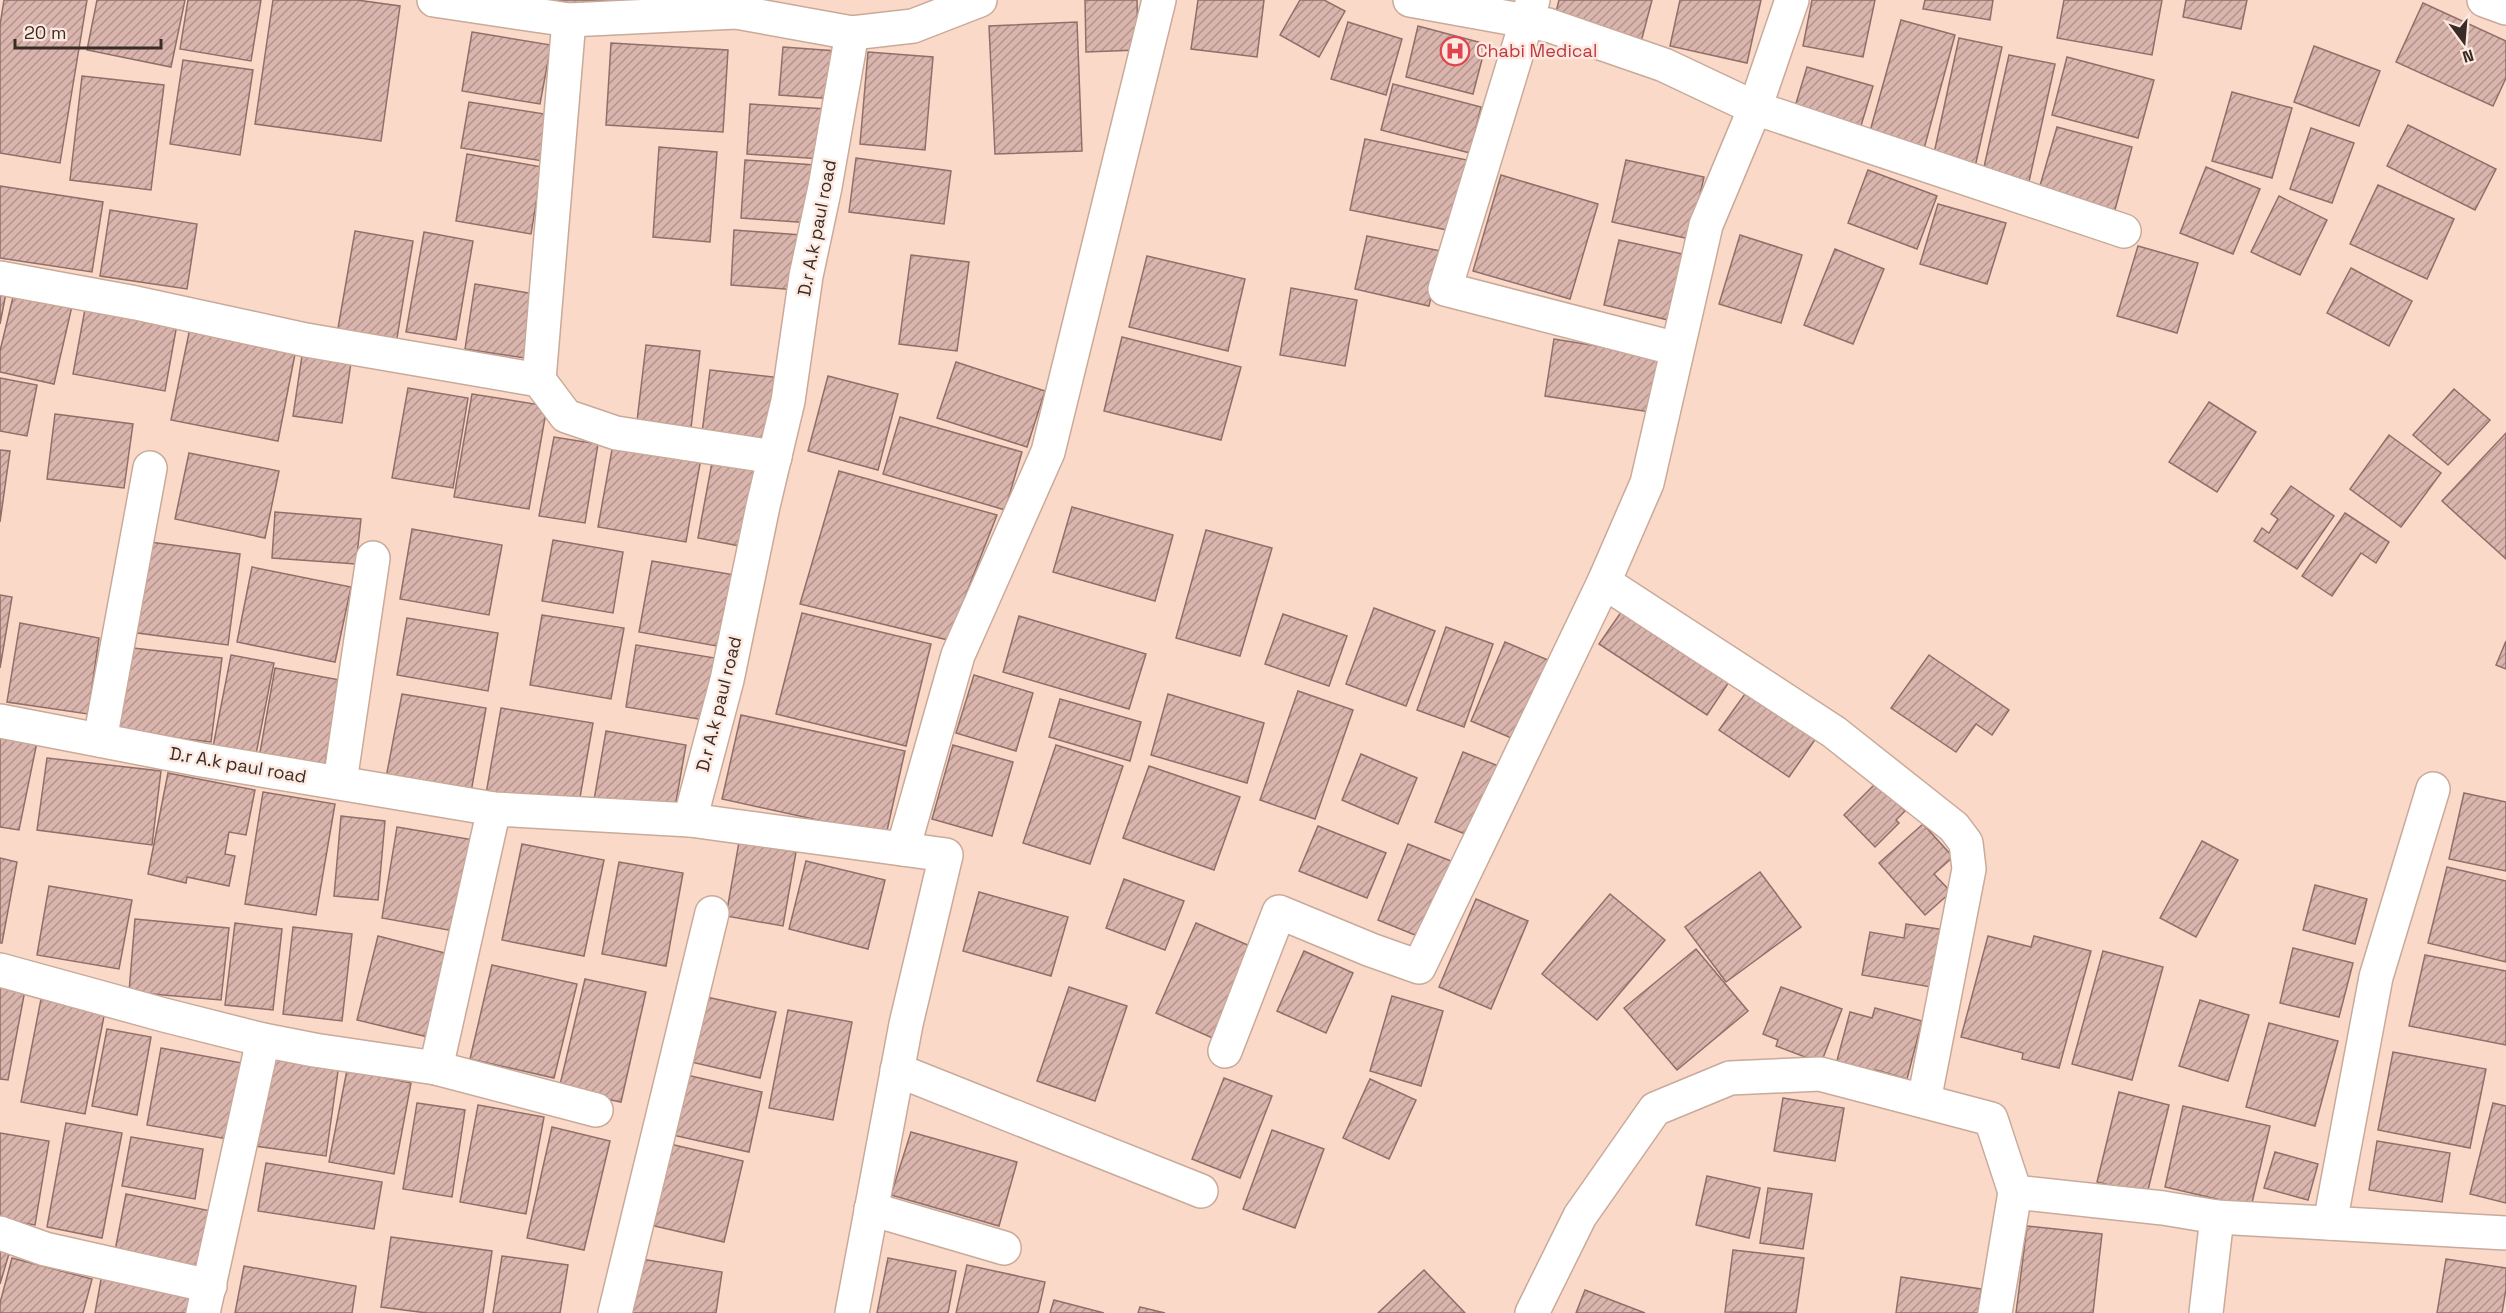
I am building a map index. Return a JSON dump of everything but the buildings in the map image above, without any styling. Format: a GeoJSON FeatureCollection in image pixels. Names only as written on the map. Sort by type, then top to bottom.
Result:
{"type":"FeatureCollection","features":[{"type":"Feature","properties":{"kind":"street"},"geometry":{"type":"LineString","coordinates":[[434,0],[569,20],[736,12],[852,33],[913,26],[980,0]]}},
{"type":"Feature","properties":{"kind":"street"},"geometry":{"type":"LineString","coordinates":[[903,849],[958,655],[1048,452],[1159,0]]}},
{"type":"Feature","properties":{"kind":"street"},"geometry":{"type":"LineString","coordinates":[[1410,0],[1530,11],[1548,25],[1664,65],[1755,108],[2124,231]]}},
{"type":"Feature","properties":{"kind":"street"},"geometry":{"type":"LineString","coordinates":[[1224,1051],[1279,912],[1419,967],[1604,582],[1647,483],[1706,225],[1755,108],[1792,0]]}},
{"type":"Feature","properties":{"kind":"street"},"geometry":{"type":"LineString","coordinates":[[2484,0],[2506,8]]}},
{"type":"Feature","properties":{"kind":"street"},"geometry":{"type":"LineString","coordinates":[[1530,11],[1445,289],[1677,349]]}},
{"type":"Feature","properties":{"kind":"street"},"geometry":{"type":"LineString","coordinates":[[569,20],[539,380],[566,416],[616,433],[775,457]]}},
{"type":"Feature","properties":{"kind":"street","name":"D.r A.k paul road"},"geometry":{"type":"LineString","coordinates":[[0,721],[202,760],[494,809],[690,820],[728,680],[788,401],[806,276],[827,176],[852,33]]}},
{"type":"Feature","properties":{"kind":"street"},"geometry":{"type":"LineString","coordinates":[[0,278],[136,303],[306,340],[539,380]]}},
{"type":"Feature","properties":{"kind":"street"},"geometry":{"type":"LineString","coordinates":[[100,740],[150,468]]}},
{"type":"Feature","properties":{"kind":"street"},"geometry":{"type":"LineString","coordinates":[[340,782],[374,558]]}},
{"type":"Feature","properties":{"kind":"street"},"geometry":{"type":"LineString","coordinates":[[1604,582],[1834,732],[1954,827],[1966,843],[1969,869],[1924,1101]]}},
{"type":"Feature","properties":{"kind":"street"},"geometry":{"type":"LineString","coordinates":[[2331,1222],[2376,977],[2433,789]]}},
{"type":"Feature","properties":{"kind":"street"},"geometry":{"type":"LineString","coordinates":[[436,1068],[494,809]]}},
{"type":"Feature","properties":{"kind":"street"},"geometry":{"type":"LineString","coordinates":[[690,820],[946,855],[897,1070],[852,1313]]}},
{"type":"Feature","properties":{"kind":"street"},"geometry":{"type":"LineString","coordinates":[[615,1313],[712,913]]}},
{"type":"Feature","properties":{"kind":"street"},"geometry":{"type":"LineString","coordinates":[[0,970],[263,1040],[436,1068],[596,1110]]}},
{"type":"Feature","properties":{"kind":"street"},"geometry":{"type":"LineString","coordinates":[[0,1233],[206,1299],[263,1040]]}},
{"type":"Feature","properties":{"kind":"street"},"geometry":{"type":"LineString","coordinates":[[897,1070],[1202,1191]]}},
{"type":"Feature","properties":{"kind":"street"},"geometry":{"type":"LineString","coordinates":[[1532,1313],[1580,1216],[1655,1109],[1730,1078],[1820,1074],[1991,1119],[2015,1192],[1995,1313]]}},
{"type":"Feature","properties":{"kind":"street"},"geometry":{"type":"LineString","coordinates":[[2015,1192],[2163,1208],[2217,1217],[2506,1233]]}},
{"type":"Feature","properties":{"kind":"street"},"geometry":{"type":"LineString","coordinates":[[871,1209],[1004,1248]]}},
{"type":"Feature","properties":{"kind":"street"},"geometry":{"type":"LineString","coordinates":[[2206,1313],[2217,1217]]}},
{"type":"Feature","properties":{"kind":"place","name":"Chabi Medical"},"geometry":{"type":"Point","coordinates":[1455,51]}}]}
